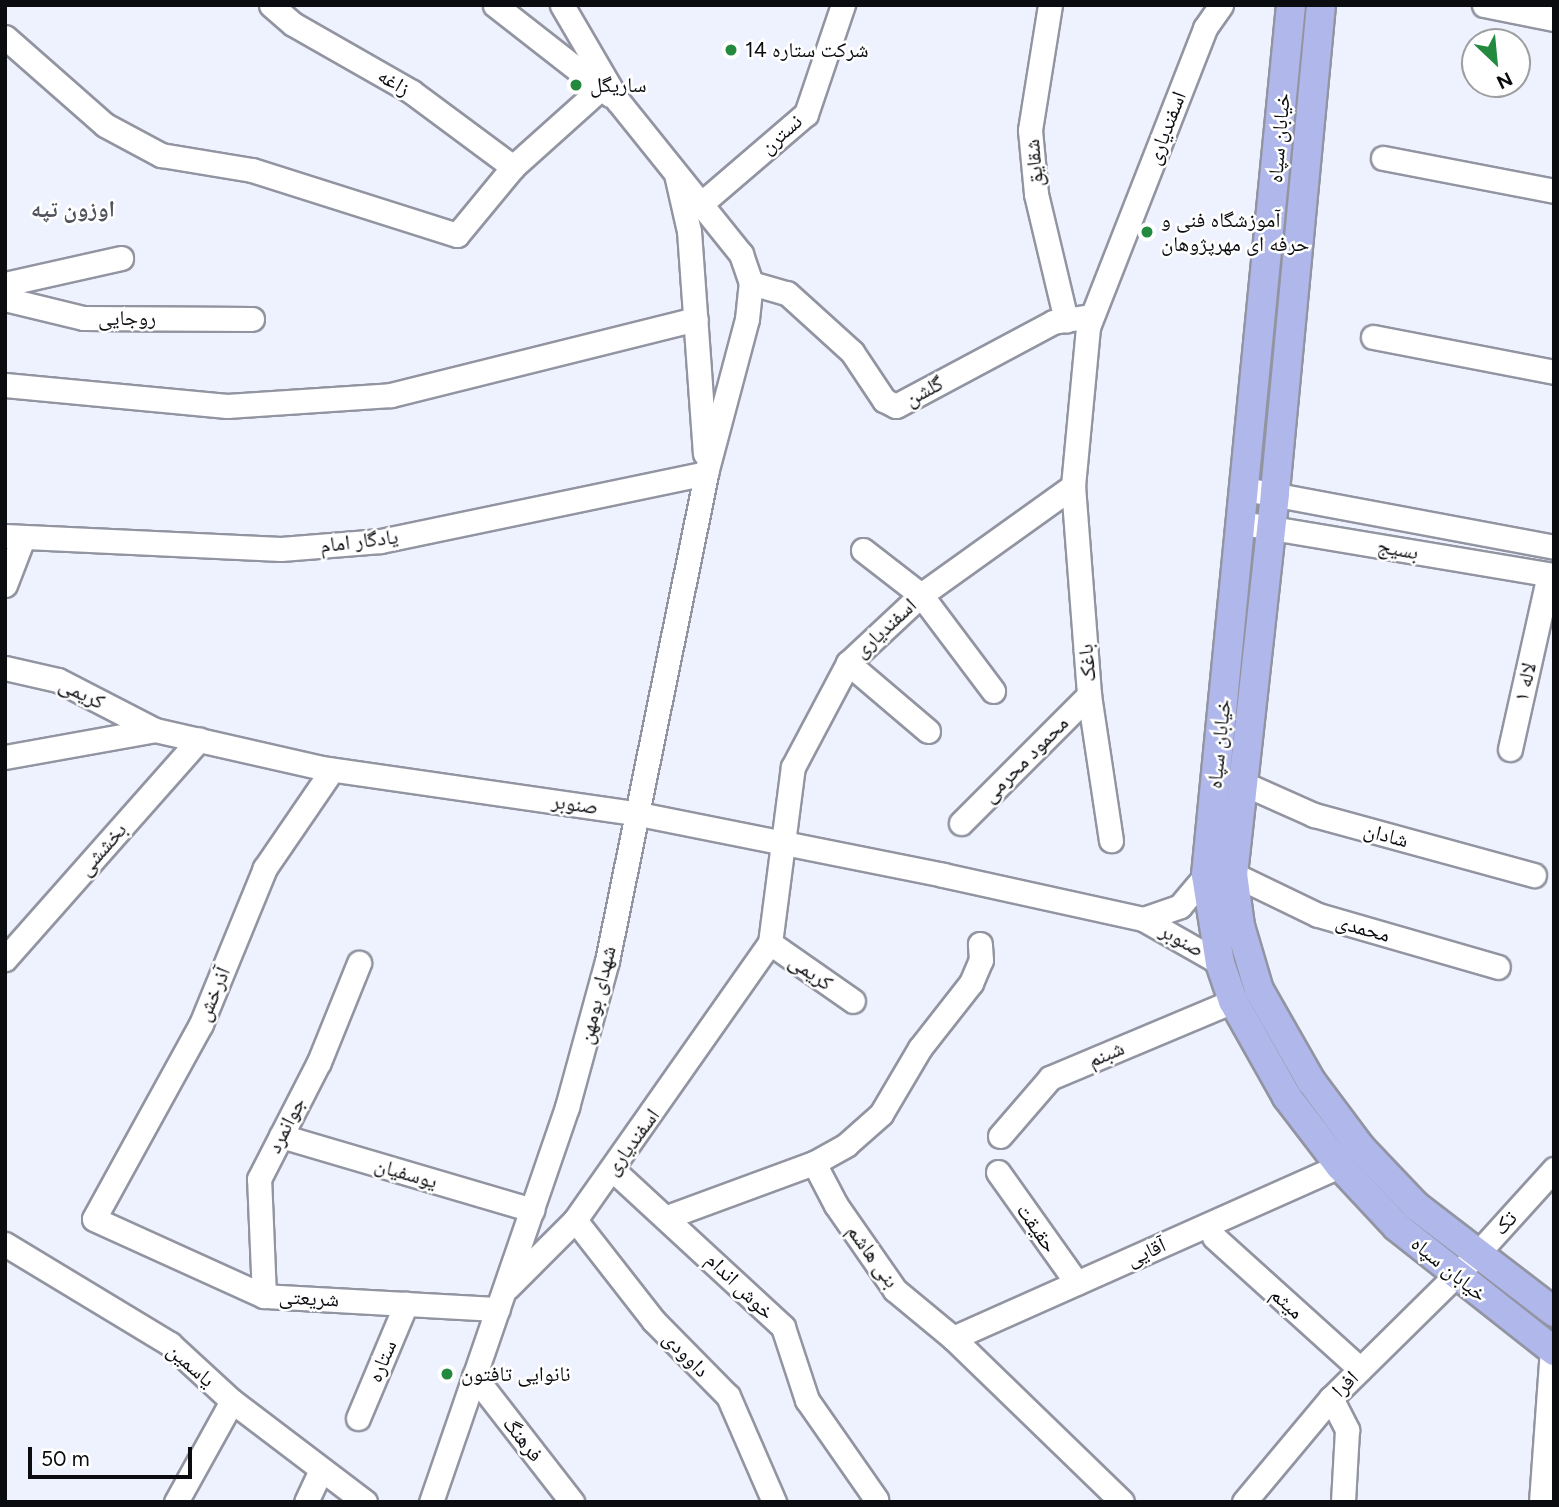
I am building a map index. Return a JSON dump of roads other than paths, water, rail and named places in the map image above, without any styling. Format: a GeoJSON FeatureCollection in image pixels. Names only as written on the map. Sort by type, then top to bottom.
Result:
{"type":"FeatureCollection","features":[{"type":"Feature","properties":{"kind":"main road","name":"خیابان سپاه"},"geometry":{"type":"LineString","coordinates":[[1291,5],[1242,523],[1219,874],[1220,963],[1233,1001],[1287,1097],[1340,1166],[1397,1227],[1553,1350]]}},
{"type":"Feature","properties":{"kind":"main road","name":"خیابان سپاه"},"geometry":{"type":"LineString","coordinates":[[1321,5],[1275,494],[1242,783],[1219,874],[1240,926],[1259,990],[1311,1081],[1361,1148],[1416,1206],[1554,1312]]}},
{"type":"Feature","properties":{"kind":"street","name":"زاغه"},"geometry":{"type":"LineString","coordinates":[[271,5],[293,24],[412,92],[513,167]]}},
{"type":"Feature","properties":{"kind":"street"},"geometry":{"type":"LineString","coordinates":[[495,5],[610,94],[675,167],[741,254],[751,283],[747,319],[706,473]]}},
{"type":"Feature","properties":{"kind":"street"},"geometry":{"type":"LineString","coordinates":[[562,5],[610,94]]}},
{"type":"Feature","properties":{"kind":"street","name":"نسترن"},"geometry":{"type":"LineString","coordinates":[[702,202],[806,114],[843,5]]}},
{"type":"Feature","properties":{"kind":"street","name":"شقایق"},"geometry":{"type":"LineString","coordinates":[[1050,5],[1030,130],[1036,194],[1066,320]]}},
{"type":"Feature","properties":{"kind":"street","name":"اسفندیاری"},"geometry":{"type":"LineString","coordinates":[[501,1300],[575,1220],[769,943],[793,767],[848,663],[921,594],[1073,486],[1092,316],[1205,28],[1221,5]]}},
{"type":"Feature","properties":{"kind":"street"},"geometry":{"type":"LineString","coordinates":[[1484,5],[1554,19]]}},
{"type":"Feature","properties":{"kind":"street"},"geometry":{"type":"LineString","coordinates":[[5,37],[106,125],[161,155],[252,170],[457,235],[513,167],[610,94]]}},
{"type":"Feature","properties":{"kind":"street"},"geometry":{"type":"LineString","coordinates":[[1383,158],[1554,191]]}},
{"type":"Feature","properties":{"kind":"street"},"geometry":{"type":"LineString","coordinates":[[675,167],[689,230],[706,473]]}},
{"type":"Feature","properties":{"kind":"street"},"geometry":{"type":"LineString","coordinates":[[5,284],[121,258]]}},
{"type":"Feature","properties":{"kind":"street","name":"گلشن"},"geometry":{"type":"LineString","coordinates":[[751,283],[787,293],[852,352],[884,400],[896,406],[1054,321],[1092,316]]}},
{"type":"Feature","properties":{"kind":"street","name":"روجایی"},"geometry":{"type":"LineString","coordinates":[[5,299],[83,318],[252,319]]}},
{"type":"Feature","properties":{"kind":"street"},"geometry":{"type":"LineString","coordinates":[[5,385],[227,406],[391,395],[696,319]]}},
{"type":"Feature","properties":{"kind":"street"},"geometry":{"type":"LineString","coordinates":[[1373,337],[1554,372]]}},
{"type":"Feature","properties":{"kind":"street","name":"یادگار امام"},"geometry":{"type":"LineString","coordinates":[[14,537],[281,549],[369,542],[706,473]]}},
{"type":"Feature","properties":{"kind":"street","name":"شهدای بومهن"},"geometry":{"type":"LineString","coordinates":[[431,1502],[567,1107],[607,961],[634,813],[706,473]]}},
{"type":"Feature","properties":{"kind":"street","name":"باغک"},"geometry":{"type":"LineString","coordinates":[[1073,486],[1089,695],[1111,840]]}},
{"type":"Feature","properties":{"kind":"street","name":"بسیج"},"geometry":{"type":"LineString","coordinates":[[1245,489],[1554,547]]}},
{"type":"Feature","properties":{"kind":"street","name":"بسیج"},"geometry":{"type":"LineString","coordinates":[[1242,523],[1551,575]]}},
{"type":"Feature","properties":{"kind":"street"},"geometry":{"type":"LineString","coordinates":[[5,585],[14,537]]}},
{"type":"Feature","properties":{"kind":"street"},"geometry":{"type":"LineString","coordinates":[[863,550],[921,594],[993,691]]}},
{"type":"Feature","properties":{"kind":"street","name":"لاله ۱"},"geometry":{"type":"LineString","coordinates":[[1510,749],[1551,575]]}},
{"type":"Feature","properties":{"kind":"street"},"geometry":{"type":"LineString","coordinates":[[848,663],[928,731]]}},
{"type":"Feature","properties":{"kind":"street","name":"کریمی"},"geometry":{"type":"LineString","coordinates":[[5,668],[58,680],[155,730]]}},
{"type":"Feature","properties":{"kind":"street","name":"محمود محرمی"},"geometry":{"type":"LineString","coordinates":[[961,823],[1089,695]]}},
{"type":"Feature","properties":{"kind":"street","name":"صنوبر"},"geometry":{"type":"LineString","coordinates":[[5,757],[155,730],[332,769],[634,813],[1143,919],[1220,963]]}},
{"type":"Feature","properties":{"kind":"street","name":"بخششی"},"geometry":{"type":"LineString","coordinates":[[5,959],[199,740]]}},
{"type":"Feature","properties":{"kind":"street","name":"آذرخش"},"geometry":{"type":"LineString","coordinates":[[94,1219],[201,1024],[265,868],[332,769]]}},
{"type":"Feature","properties":{"kind":"street","name":"شادان"},"geometry":{"type":"LineString","coordinates":[[1242,783],[1314,815],[1534,876]]}},
{"type":"Feature","properties":{"kind":"street","name":"صنوبر"},"geometry":{"type":"LineString","coordinates":[[1143,919],[1180,906],[1219,874]]}},
{"type":"Feature","properties":{"kind":"street","name":"محمدی"},"geometry":{"type":"LineString","coordinates":[[1219,874],[1318,915],[1498,967]]}},
{"type":"Feature","properties":{"kind":"street","name":"کریمی"},"geometry":{"type":"LineString","coordinates":[[769,943],[853,1001]]}},
{"type":"Feature","properties":{"kind":"street"},"geometry":{"type":"LineString","coordinates":[[667,1217],[814,1163],[846,1145],[881,1114],[920,1048],[971,983],[981,960],[980,943]]}},
{"type":"Feature","properties":{"kind":"street","name":"جوانمرد"},"geometry":{"type":"LineString","coordinates":[[264,1296],[259,1179],[319,1062],[359,963]]}},
{"type":"Feature","properties":{"kind":"street","name":"شبنم"},"geometry":{"type":"LineString","coordinates":[[1000,1136],[1050,1078],[1233,1001]]}},
{"type":"Feature","properties":{"kind":"street","name":"یوسفیان"},"geometry":{"type":"LineString","coordinates":[[281,1136],[532,1210]]}},
{"type":"Feature","properties":{"kind":"street","name":"بنی هاشم"},"geometry":{"type":"LineString","coordinates":[[814,1163],[836,1205],[895,1290],[953,1338],[1122,1502]]}},
{"type":"Feature","properties":{"kind":"street","name":"آقایی"},"geometry":{"type":"LineString","coordinates":[[953,1338],[1340,1166]]}},
{"type":"Feature","properties":{"kind":"street","name":"خوش اندام"},"geometry":{"type":"LineString","coordinates":[[612,1168],[783,1327],[807,1400],[876,1499]]}},
{"type":"Feature","properties":{"kind":"street","name":"تک"},"geometry":{"type":"LineString","coordinates":[[1455,1274],[1477,1254],[1554,1169]]}},
{"type":"Feature","properties":{"kind":"street","name":"حقیقت"},"geometry":{"type":"LineString","coordinates":[[998,1172],[1077,1283]]}},
{"type":"Feature","properties":{"kind":"street","name":"شریعتی"},"geometry":{"type":"LineString","coordinates":[[94,1219],[264,1296],[406,1304],[501,1300]]}},
{"type":"Feature","properties":{"kind":"street","name":"داوودی"},"geometry":{"type":"LineString","coordinates":[[575,1220],[654,1321],[728,1396],[774,1502]]}},
{"type":"Feature","properties":{"kind":"street","name":"میثم"},"geometry":{"type":"LineString","coordinates":[[1214,1237],[1360,1370]]}},
{"type":"Feature","properties":{"kind":"street","name":"یاسمین"},"geometry":{"type":"LineString","coordinates":[[5,1244],[170,1344],[232,1401],[365,1502]]}},
{"type":"Feature","properties":{"kind":"street","name":"افرا"},"geometry":{"type":"LineString","coordinates":[[1244,1502],[1331,1398],[1455,1274]]}},
{"type":"Feature","properties":{"kind":"street","name":"ستاره"},"geometry":{"type":"LineString","coordinates":[[358,1418],[406,1304]]}},
{"type":"Feature","properties":{"kind":"street"},"geometry":{"type":"LineString","coordinates":[[1541,1502],[1553,1350]]}},
{"type":"Feature","properties":{"kind":"street","name":"فرهنگ"},"geometry":{"type":"LineString","coordinates":[[474,1376],[572,1502]]}},
{"type":"Feature","properties":{"kind":"street"},"geometry":{"type":"LineString","coordinates":[[1331,1398],[1347,1430],[1343,1502]]}},
{"type":"Feature","properties":{"kind":"street"},"geometry":{"type":"LineString","coordinates":[[176,1502],[232,1401]]}},
{"type":"Feature","properties":{"kind":"street"},"geometry":{"type":"LineString","coordinates":[[306,1502],[321,1471]]}},
{"type":"Feature","properties":{"kind":"place","name":"شرکت ستاره 14"},"geometry":{"type":"Point","coordinates":[731,50]}},
{"type":"Feature","properties":{"kind":"place","name":"ساریگل"},"geometry":{"type":"Point","coordinates":[576,85]}},
{"type":"Feature","properties":{"kind":"place","name":"آموزشگاه فنی و حرفه ای مهرپژوهان"},"geometry":{"type":"Point","coordinates":[1147,232]}},
{"type":"Feature","properties":{"kind":"place","name":"نانوایی تافتون"},"geometry":{"type":"Point","coordinates":[447,1374]}},
{"type":"Feature","properties":{"kind":"district","name":"اوزون تپه"},"geometry":{"type":"Point","coordinates":[73,209]}}]}
